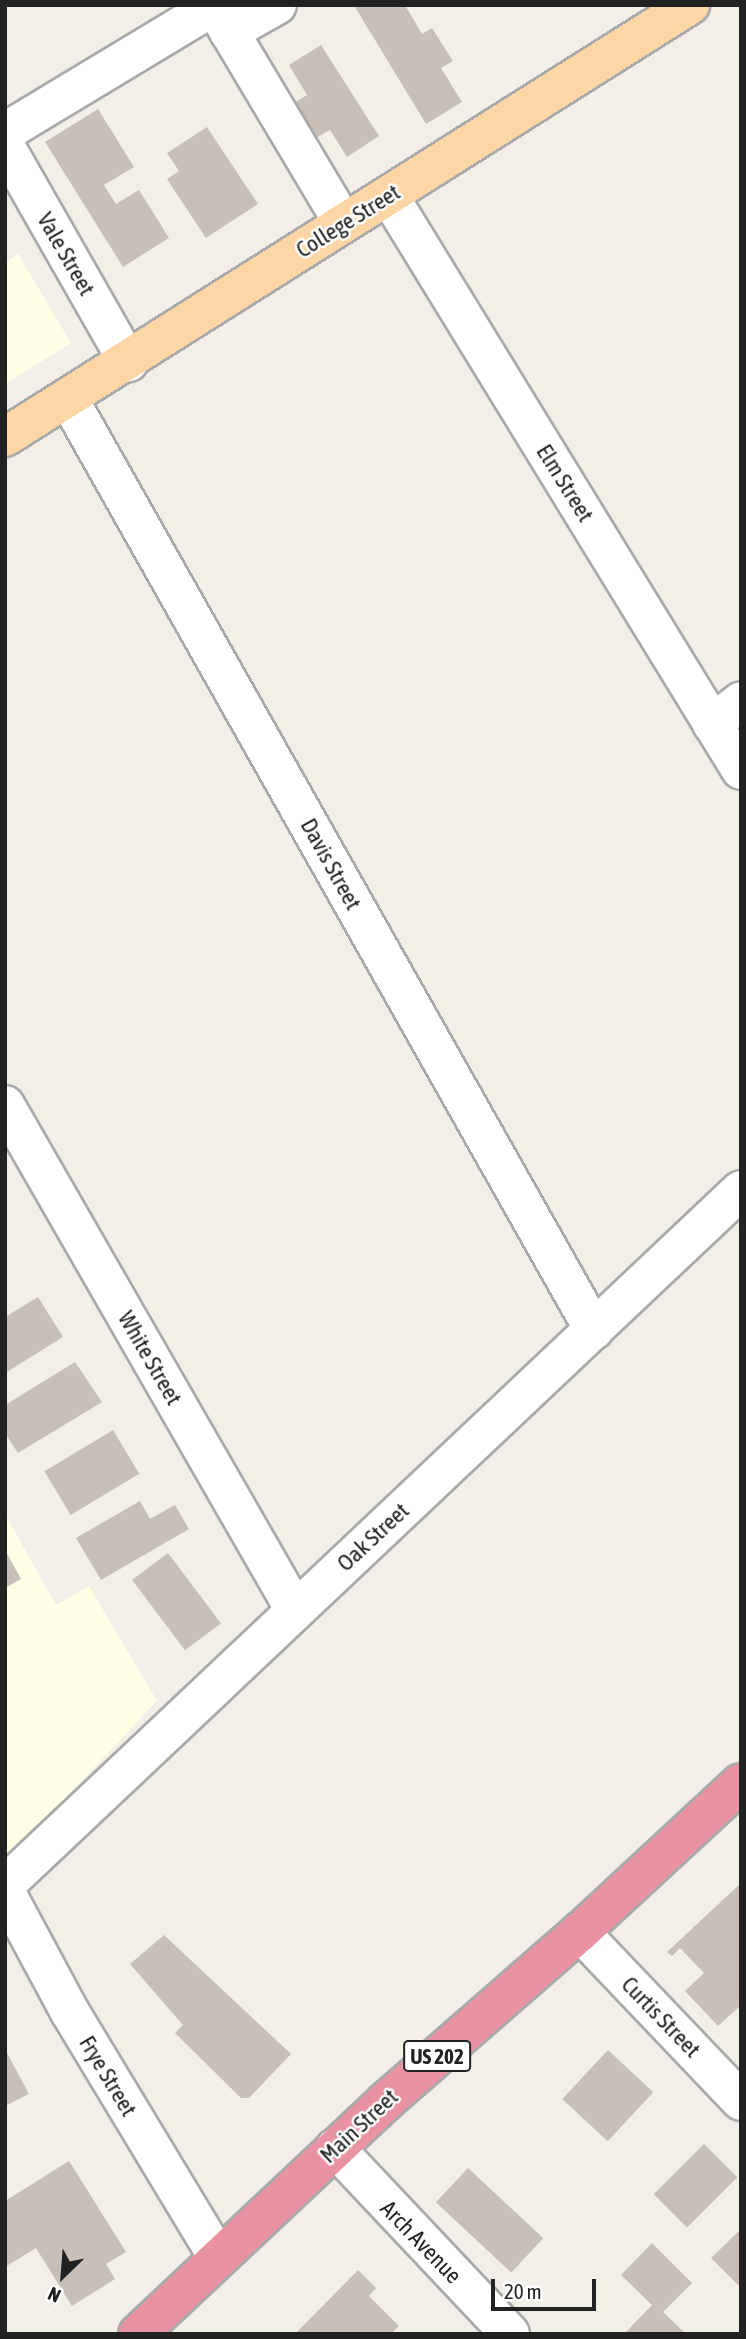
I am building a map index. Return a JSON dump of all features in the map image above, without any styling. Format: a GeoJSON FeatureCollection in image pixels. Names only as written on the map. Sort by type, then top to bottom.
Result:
{"type":"FeatureCollection","features":[{"type":"Feature","properties":{"kind":"highway","name":"Main Street"},"geometry":{"type":"LineString","coordinates":[[138,2334],[335,2148],[580,1932],[741,1783]]}},
{"type":"Feature","properties":{"kind":"main road","name":"College Street"},"geometry":{"type":"LineString","coordinates":[[5,437],[128,362],[343,222],[389,196],[690,5]]}},
{"type":"Feature","properties":{"kind":"street"},"geometry":{"type":"LineString","coordinates":[[5,132],[219,15],[277,5]]}},
{"type":"Feature","properties":{"kind":"street"},"geometry":{"type":"LineString","coordinates":[[219,15],[343,222]]}},
{"type":"Feature","properties":{"kind":"street","name":"Vale Street"},"geometry":{"type":"LineString","coordinates":[[5,146],[128,362]]}},
{"type":"Feature","properties":{"kind":"street","name":"Elm Street"},"geometry":{"type":"LineString","coordinates":[[389,196],[727,712],[741,770]]}},
{"type":"Feature","properties":{"kind":"street","name":"Davis Street"},"geometry":{"type":"LineString","coordinates":[[68,398],[594,1330]]}},
{"type":"Feature","properties":{"kind":"street","name":"White Street"},"geometry":{"type":"LineString","coordinates":[[5,1105],[295,1610]]}},
{"type":"Feature","properties":{"kind":"street","name":"Oak Street"},"geometry":{"type":"LineString","coordinates":[[5,1885],[741,1190]]}},
{"type":"Feature","properties":{"kind":"street","name":"Frye Street"},"geometry":{"type":"LineString","coordinates":[[5,1891],[70,2012],[218,2257]]}},
{"type":"Feature","properties":{"kind":"street","name":"Curtis Street"},"geometry":{"type":"LineString","coordinates":[[580,1932],[741,2101]]}},
{"type":"Feature","properties":{"kind":"street","name":"Arch Avenue"},"geometry":{"type":"LineString","coordinates":[[335,2148],[510,2334]]}},
{"type":"Feature","properties":{"kind":"shaded area"},"geometry":{"type":"Polygon","coordinates":[[[18,254],[71,343],[5,384],[5,263],[18,254]]]}},
{"type":"Feature","properties":{"kind":"shaded area"},"geometry":{"type":"Polygon","coordinates":[[[5,1514],[56,1605],[89,1586],[157,1701],[5,1862],[5,1514]]]}},
{"type":"Feature","properties":{"kind":"building"},"geometry":{"type":"Polygon","coordinates":[[[405,5],[422,34],[432,28],[453,61],[441,68],[462,102],[426,124],[355,7],[405,5]]]}},
{"type":"Feature","properties":{"kind":"building"},"geometry":{"type":"Polygon","coordinates":[[[321,45],[379,136],[347,157],[330,130],[316,138],[294,103],[307,95],[289,65],[321,45]]]}},
{"type":"Feature","properties":{"kind":"building"},"geometry":{"type":"Polygon","coordinates":[[[98,109],[134,167],[104,185],[116,204],[139,190],[169,238],[123,267],[45,142],[98,109]]]}},
{"type":"Feature","properties":{"kind":"building"},"geometry":{"type":"Polygon","coordinates":[[[207,127],[258,204],[206,238],[167,179],[179,171],[167,153],[207,127]]]}},
{"type":"Feature","properties":{"kind":"building"},"geometry":{"type":"Polygon","coordinates":[[[38,1297],[63,1337],[5,1373],[5,1317],[38,1297]]]}},
{"type":"Feature","properties":{"kind":"building"},"geometry":{"type":"Polygon","coordinates":[[[75,1362],[102,1402],[18,1453],[5,1433],[5,1405],[75,1362]]]}},
{"type":"Feature","properties":{"kind":"building"},"geometry":{"type":"Polygon","coordinates":[[[113,1430],[139,1474],[71,1515],[44,1471],[113,1430]]]}},
{"type":"Feature","properties":{"kind":"building"},"geometry":{"type":"Polygon","coordinates":[[[140,1501],[150,1519],[175,1505],[189,1529],[101,1580],[76,1538],[140,1501]]]}},
{"type":"Feature","properties":{"kind":"building"},"geometry":{"type":"Polygon","coordinates":[[[5,1550],[21,1579],[5,1588],[5,1550]]]}},
{"type":"Feature","properties":{"kind":"building"},"geometry":{"type":"Polygon","coordinates":[[[168,1553],[221,1623],[185,1650],[132,1580],[168,1553]]]}},
{"type":"Feature","properties":{"kind":"building"},"geometry":{"type":"Polygon","coordinates":[[[741,1883],[741,2005],[718,2026],[685,1991],[704,1973],[680,1948],[672,1956],[667,1952],[741,1883]]]}},
{"type":"Feature","properties":{"kind":"building"},"geometry":{"type":"Polygon","coordinates":[[[164,1935],[291,2054],[249,2098],[241,2098],[175,2033],[183,2025],[130,1964],[164,1935]]]}},
{"type":"Feature","properties":{"kind":"building"},"geometry":{"type":"Polygon","coordinates":[[[5,2049],[29,2094],[5,2106],[5,2049]]]}},
{"type":"Feature","properties":{"kind":"building"},"geometry":{"type":"Polygon","coordinates":[[[608,2050],[653,2092],[608,2141],[562,2099],[608,2050]]]}},
{"type":"Feature","properties":{"kind":"building"},"geometry":{"type":"Polygon","coordinates":[[[704,2144],[737,2177],[687,2227],[654,2194],[704,2144]]]}},
{"type":"Feature","properties":{"kind":"building"},"geometry":{"type":"Polygon","coordinates":[[[69,2161],[126,2252],[106,2264],[115,2279],[72,2306],[36,2248],[5,2267],[5,2201],[69,2161]]]}},
{"type":"Feature","properties":{"kind":"building"},"geometry":{"type":"Polygon","coordinates":[[[468,2168],[543,2238],[511,2273],[436,2202],[468,2168]]]}},
{"type":"Feature","properties":{"kind":"building"},"geometry":{"type":"Polygon","coordinates":[[[741,2229],[741,2288],[711,2258],[741,2229]]]}},
{"type":"Feature","properties":{"kind":"building"},"geometry":{"type":"Polygon","coordinates":[[[652,2243],[692,2283],[663,2312],[686,2334],[624,2334],[652,2305],[621,2275],[652,2243]]]}},
{"type":"Feature","properties":{"kind":"building"},"geometry":{"type":"Polygon","coordinates":[[[358,2270],[376,2288],[369,2296],[399,2326],[391,2334],[295,2334],[358,2270]]]}}]}
